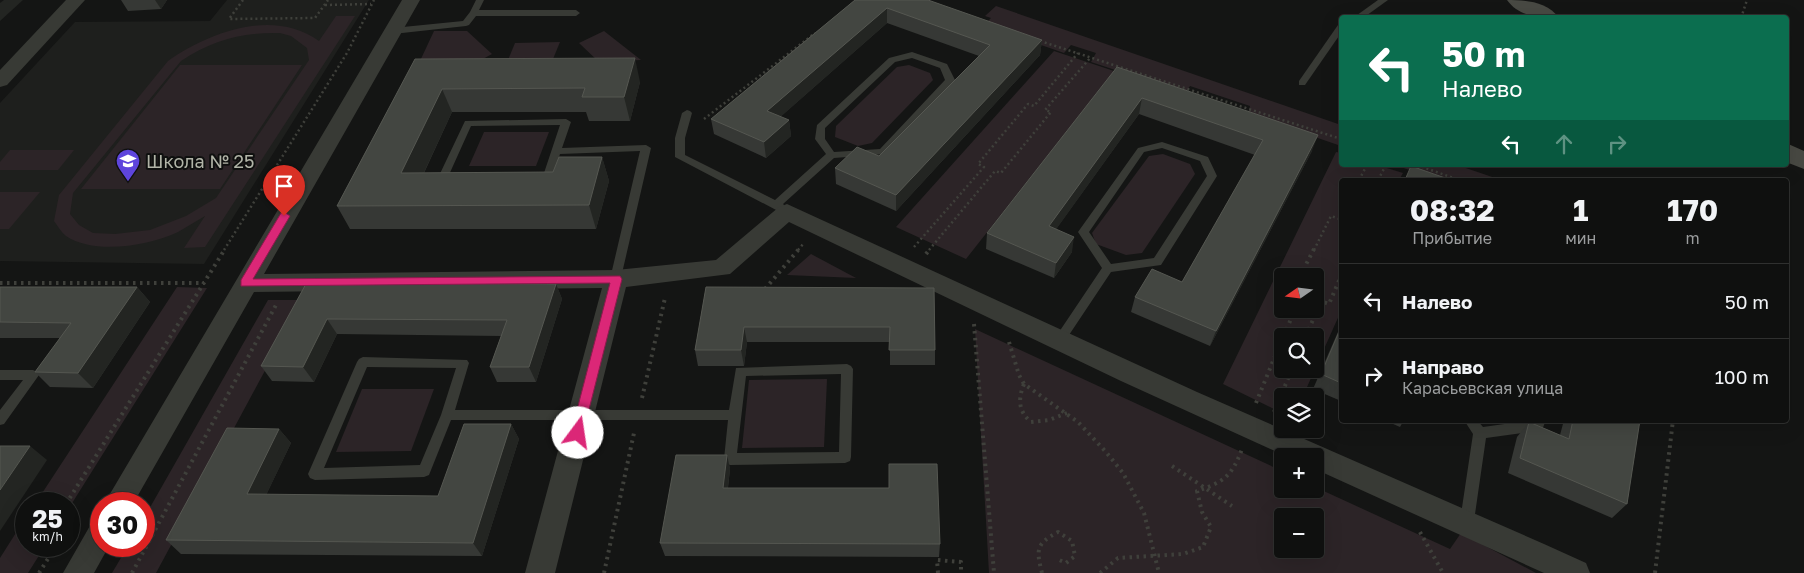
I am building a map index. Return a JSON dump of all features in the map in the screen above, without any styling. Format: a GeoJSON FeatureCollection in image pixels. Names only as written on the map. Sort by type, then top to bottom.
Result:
{"type":"FeatureCollection","features":[{"type":"Feature","properties":{"kind":"main road"},"geometry":{"type":"LineString","coordinates":[[1517,0],[1543,15]]}},
{"type":"Feature","properties":{"kind":"main road"},"geometry":{"type":"LineString","coordinates":[[1789,152],[1804,160]]}},
{"type":"Feature","properties":{"kind":"street"},"geometry":{"type":"LineString","coordinates":[[0,81],[76,0]]}},
{"type":"Feature","properties":{"kind":"street"},"geometry":{"type":"LineString","coordinates":[[125,492],[245,283],[412,0]]}},
{"type":"Feature","properties":{"kind":"street"},"geometry":{"type":"LineString","coordinates":[[245,283],[616,279],[722,268],[782,208],[905,268],[980,312],[1059,341],[1255,430],[1467,522],[1575,573]]}},
{"type":"Feature","properties":{"kind":"street"},"geometry":{"type":"LineString","coordinates":[[540,573],[616,279]]}},
{"type":"Feature","properties":{"kind":"street"},"geometry":{"type":"LineString","coordinates":[[78,573],[90,552]]}},
{"type":"Feature","properties":{"kind":"lane"},"geometry":{"type":"LineString","coordinates":[[393,30],[466,23],[474,13],[480,0]]}},
{"type":"Feature","properties":{"kind":"lane"},"geometry":{"type":"LineString","coordinates":[[1361,15],[1384,0]]}},
{"type":"Feature","properties":{"kind":"lane"},"geometry":{"type":"LineString","coordinates":[[474,13],[576,13]]}},
{"type":"Feature","properties":{"kind":"lane"},"geometry":{"type":"LineString","coordinates":[[1302,83],[1339,30]]}},
{"type":"Feature","properties":{"kind":"lane"},"geometry":{"type":"LineString","coordinates":[[687,113],[680,138],[680,157],[782,208],[832,155],[883,152],[950,80],[944,66],[912,55],[892,60],[820,127],[820,139],[832,155]]}},
{"type":"Feature","properties":{"kind":"lane"},"geometry":{"type":"LineString","coordinates":[[461,180],[442,180],[468,123],[566,122],[547,179],[528,179]]}},
{"type":"Feature","properties":{"kind":"lane"},"geometry":{"type":"LineString","coordinates":[[1059,341],[1108,268],[1157,262],[1212,176],[1204,159],[1162,145],[1141,150],[1083,232],[1108,268]]}},
{"type":"Feature","properties":{"kind":"lane"},"geometry":{"type":"LineString","coordinates":[[556,151],[646,148],[616,279]]}},
{"type":"Feature","properties":{"kind":"lane"},"geometry":{"type":"LineString","coordinates":[[363,362],[463,363],[447,415],[424,471],[315,474],[363,362]]}},
{"type":"Feature","properties":{"kind":"lane"},"geometry":{"type":"LineString","coordinates":[[847,369],[845,457],[730,459],[735,415],[740,371],[847,369]]}},
{"type":"Feature","properties":{"kind":"lane"},"geometry":{"type":"LineString","coordinates":[[0,375],[32,375],[0,420]]}},
{"type":"Feature","properties":{"kind":"lane"},"geometry":{"type":"LineString","coordinates":[[447,415],[735,415]]}},
{"type":"Feature","properties":{"kind":"lane"},"geometry":{"type":"LineString","coordinates":[[1467,522],[1480,433],[1472,423]]}},
{"type":"Feature","properties":{"kind":"lane"},"geometry":{"type":"LineString","coordinates":[[1480,433],[1538,426],[1539,423]]}},
{"type":"Feature","properties":{"kind":"path"},"geometry":{"type":"LineString","coordinates":[[243,0],[229,19],[315,18],[328,0]]}},
{"type":"Feature","properties":{"kind":"path"},"geometry":{"type":"LineString","coordinates":[[74,492],[347,52],[374,0]]}},
{"type":"Feature","properties":{"kind":"path"},"geometry":{"type":"LineString","coordinates":[[1742,15],[1747,0]]}},
{"type":"Feature","properties":{"kind":"path"},"geometry":{"type":"LineString","coordinates":[[325,5],[372,4]]}},
{"type":"Feature","properties":{"kind":"path"},"geometry":{"type":"LineString","coordinates":[[680,138],[819,30]]}},
{"type":"Feature","properties":{"kind":"path"},"geometry":{"type":"LineString","coordinates":[[1031,38],[1339,139]]}},
{"type":"Feature","properties":{"kind":"path"},"geometry":{"type":"LineString","coordinates":[[905,268],[984,167],[978,164],[1028,104],[1034,106],[1078,53]]}},
{"type":"Feature","properties":{"kind":"path"},"geometry":{"type":"LineString","coordinates":[[905,268],[995,171],[1001,173],[1051,112],[1045,110],[1091,57]]}},
{"type":"Feature","properties":{"kind":"path"},"geometry":{"type":"LineString","coordinates":[[1423,167],[1453,178]]}},
{"type":"Feature","properties":{"kind":"path"},"geometry":{"type":"LineString","coordinates":[[1304,268],[1330,216],[1339,219]]}},
{"type":"Feature","properties":{"kind":"path"},"geometry":{"type":"LineString","coordinates":[[765,289],[810,236]]}},
{"type":"Feature","properties":{"kind":"path"},"geometry":{"type":"LineString","coordinates":[[1309,328],[1321,301],[1329,304],[1339,281]]}},
{"type":"Feature","properties":{"kind":"path"},"geometry":{"type":"LineString","coordinates":[[0,283],[205,283]]}},
{"type":"Feature","properties":{"kind":"path"},"geometry":{"type":"LineString","coordinates":[[758,289],[775,289]]}},
{"type":"Feature","properties":{"kind":"path"},"geometry":{"type":"LineString","coordinates":[[132,573],[281,296]]}},
{"type":"Feature","properties":{"kind":"path"},"geometry":{"type":"LineString","coordinates":[[604,573],[665,298]]}},
{"type":"Feature","properties":{"kind":"path"},"geometry":{"type":"LineString","coordinates":[[980,312],[1016,353],[1017,373],[1024,384],[1068,413],[1110,458],[1137,497],[1159,573]]}},
{"type":"Feature","properties":{"kind":"path"},"geometry":{"type":"LineString","coordinates":[[980,312],[994,573]]}},
{"type":"Feature","properties":{"kind":"path"},"geometry":{"type":"LineString","coordinates":[[1255,430],[1274,368]]}},
{"type":"Feature","properties":{"kind":"path"},"geometry":{"type":"LineString","coordinates":[[1100,573],[1118,558],[1182,554],[1203,547],[1212,527],[1202,512],[1197,491],[1218,484],[1234,470],[1236,461],[1247,441],[1287,378]]}},
{"type":"Feature","properties":{"kind":"path"},"geometry":{"type":"LineString","coordinates":[[1024,384],[1020,394],[1020,403],[1023,416],[1031,422],[1049,420],[1068,413]]}},
{"type":"Feature","properties":{"kind":"path"},"geometry":{"type":"LineString","coordinates":[[1655,573],[1673,423]]}},
{"type":"Feature","properties":{"kind":"path"},"geometry":{"type":"LineString","coordinates":[[1172,466],[1232,506]]}},
{"type":"Feature","properties":{"kind":"path"},"geometry":{"type":"LineString","coordinates":[[1417,527],[1443,573]]}},
{"type":"Feature","properties":{"kind":"path"},"geometry":{"type":"LineString","coordinates":[[1042,573],[1037,554],[1039,547],[1042,540],[1058,532],[1068,535],[1075,544],[1075,556],[1066,563],[1057,559]]}},
{"type":"Feature","properties":{"kind":"path"},"geometry":{"type":"LineString","coordinates":[[39,573],[49,557]]}},
{"type":"Feature","properties":{"kind":"path"},"geometry":{"type":"LineString","coordinates":[[938,573],[937,560],[961,562],[961,573]]}},
{"type":"Feature","properties":{"kind":"shaded area","name":"Школа № 25"},"geometry":{"type":"Polygon","coordinates":[[[227,0],[369,0],[204,264],[0,261],[0,103],[75,22],[210,21],[227,0]]]}},
{"type":"Feature","properties":{"kind":"shaded area"},"geometry":{"type":"Polygon","coordinates":[[[996,6],[1339,124],[1339,145],[1248,114],[1250,106],[1190,86],[1185,93],[1091,62],[1096,53],[1071,45],[1064,53],[984,25],[991,18],[985,16],[996,6]]]}},
{"type":"Feature","properties":{"kind":"shaded area"},"geometry":{"type":"Polygon","coordinates":[[[336,16],[355,16],[205,247],[184,248],[205,216],[166,237],[122,246],[106,247],[78,242],[61,231],[54,221],[59,195],[168,61],[185,50],[222,33],[262,25],[282,26],[301,31],[319,41],[336,16]],[[266,33],[241,36],[204,48],[181,61],[73,193],[70,214],[79,225],[93,233],[115,234],[150,230],[186,216],[216,198],[309,60],[307,48],[291,36],[280,33],[266,33]]]}},
{"type":"Feature","properties":{"kind":"shaded area"},"geometry":{"type":"Polygon","coordinates":[[[434,31],[467,31],[492,54],[481,60],[420,61],[434,31]]]}},
{"type":"Feature","properties":{"kind":"shaded area"},"geometry":{"type":"Polygon","coordinates":[[[604,31],[641,60],[599,62],[579,43],[604,31]]]}},
{"type":"Feature","properties":{"kind":"shaded area"},"geometry":{"type":"Polygon","coordinates":[[[560,42],[553,59],[508,60],[515,43],[560,42]]]}},
{"type":"Feature","properties":{"kind":"shaded area"},"geometry":{"type":"Polygon","coordinates":[[[1054,51],[1114,71],[966,259],[896,227],[1054,51]]]}},
{"type":"Feature","properties":{"kind":"shaded area"},"geometry":{"type":"Polygon","coordinates":[[[180,65],[302,65],[220,189],[81,189],[180,65]]]}},
{"type":"Feature","properties":{"kind":"shaded area"},"geometry":{"type":"Polygon","coordinates":[[[909,65],[930,73],[933,80],[872,143],[858,146],[835,137],[836,126],[897,67],[909,65]]]}},
{"type":"Feature","properties":{"kind":"shaded area"},"geometry":{"type":"Polygon","coordinates":[[[484,132],[549,132],[536,166],[469,166],[484,132]]]}},
{"type":"Feature","properties":{"kind":"shaded area"},"geometry":{"type":"Polygon","coordinates":[[[10,150],[74,150],[58,170],[0,170],[0,162],[10,150]]]}},
{"type":"Feature","properties":{"kind":"shaded area"},"geometry":{"type":"Polygon","coordinates":[[[1336,152],[1339,153],[1339,167],[1384,167],[1403,173],[1400,178],[1339,178],[1339,315],[1324,349],[1324,328],[1274,328],[1274,378],[1311,378],[1307,388],[1274,388],[1274,409],[1223,384],[1274,279],[1274,318],[1324,318],[1324,268],[1280,268],[1336,152]]]}},
{"type":"Feature","properties":{"kind":"shaded area"},"geometry":{"type":"Polygon","coordinates":[[[1163,154],[1190,164],[1195,174],[1142,253],[1126,255],[1096,244],[1092,233],[1149,156],[1163,154]]]}},
{"type":"Feature","properties":{"kind":"shaded area"},"geometry":{"type":"Polygon","coordinates":[[[1401,167],[1463,167],[1495,178],[1432,178],[1401,167]]]}},
{"type":"Feature","properties":{"kind":"shaded area"},"geometry":{"type":"Polygon","coordinates":[[[0,192],[40,192],[9,229],[0,229],[0,192]]]}},
{"type":"Feature","properties":{"kind":"shaded area"},"geometry":{"type":"Polygon","coordinates":[[[811,254],[856,278],[787,275],[811,254]]]}},
{"type":"Feature","properties":{"kind":"shaded area"},"geometry":{"type":"Polygon","coordinates":[[[177,287],[207,288],[79,492],[43,492],[177,287]]]}},
{"type":"Feature","properties":{"kind":"shaded area"},"geometry":{"type":"Polygon","coordinates":[[[268,300],[303,300],[156,573],[112,573],[121,557],[155,557],[155,499],[268,300]]]}},
{"type":"Feature","properties":{"kind":"shaded area"},"geometry":{"type":"Polygon","coordinates":[[[975,329],[1274,467],[1274,498],[1324,498],[1324,491],[1450,549],[1461,533],[1536,573],[989,573],[975,329]]]}},
{"type":"Feature","properties":{"kind":"shaded area"},"geometry":{"type":"Polygon","coordinates":[[[827,379],[824,447],[742,448],[749,380],[827,379]]]}},
{"type":"Feature","properties":{"kind":"shaded area"},"geometry":{"type":"Polygon","coordinates":[[[362,389],[434,389],[411,451],[336,452],[362,389]]]}},
{"type":"Feature","properties":{"kind":"shaded area"},"geometry":{"type":"Polygon","coordinates":[[[15,534],[15,557],[38,557],[28,573],[0,573],[0,558],[15,534]]]}},
{"type":"Feature","properties":{"kind":"building"},"geometry":{"type":"Polygon","coordinates":[[[855,0],[928,0],[1042,40],[896,195],[835,168],[857,147],[879,156],[990,45],[887,8],[767,111],[789,120],[764,142],[711,119],[855,0]]]}},
{"type":"Feature","properties":{"kind":"building"},"geometry":{"type":"Polygon","coordinates":[[[635,58],[624,97],[582,97],[585,88],[442,89],[401,173],[553,172],[559,157],[602,157],[589,205],[337,206],[415,59],[635,58]]]}},
{"type":"Feature","properties":{"kind":"building"},"geometry":{"type":"Polygon","coordinates":[[[1117,67],[1318,135],[1216,331],[1135,297],[1152,269],[1182,282],[1263,140],[1142,98],[1049,226],[1074,237],[1056,263],[987,233],[1117,67]]]}},
{"type":"Feature","properties":{"kind":"building"},"geometry":{"type":"Polygon","coordinates":[[[1411,167],[1414,167],[1445,178],[1406,178],[1411,167]]]}},
{"type":"Feature","properties":{"kind":"building"},"geometry":{"type":"Polygon","coordinates":[[[307,282],[556,284],[529,367],[490,367],[507,320],[327,319],[303,367],[261,366],[307,282]]]}},
{"type":"Feature","properties":{"kind":"building"},"geometry":{"type":"Polygon","coordinates":[[[0,287],[137,287],[78,373],[35,372],[71,323],[0,322],[0,287]]]}},
{"type":"Feature","properties":{"kind":"building"},"geometry":{"type":"Polygon","coordinates":[[[706,287],[934,288],[935,350],[889,350],[890,327],[744,327],[741,350],[695,350],[706,287]]]}},
{"type":"Feature","properties":{"kind":"building"},"geometry":{"type":"Polygon","coordinates":[[[1339,332],[1339,382],[1324,375],[1324,367],[1339,332]]]}},
{"type":"Feature","properties":{"kind":"building"},"geometry":{"type":"Polygon","coordinates":[[[1529,423],[1569,439],[1572,423],[1640,423],[1627,504],[1520,458],[1529,423]]]}},
{"type":"Feature","properties":{"kind":"building"},"geometry":{"type":"Polygon","coordinates":[[[464,424],[511,424],[473,543],[166,540],[227,428],[279,429],[247,494],[438,496],[464,424]]]}},
{"type":"Feature","properties":{"kind":"building"},"geometry":{"type":"Polygon","coordinates":[[[0,446],[30,446],[0,490],[0,446]]]}},
{"type":"Feature","properties":{"kind":"building"},"geometry":{"type":"Polygon","coordinates":[[[676,455],[727,455],[723,488],[889,488],[889,464],[937,464],[940,544],[660,543],[676,455]]]}},
{"type":"Feature","properties":{"kind":"place","name":"Школа № 25"},"geometry":{"type":"Point","coordinates":[128,182]}},
{"type":"Feature","properties":{"kind":"route"},"geometry":{"type":"LineString","coordinates":[[284,216],[245,283],[616,279],[578,433]]}}]}
